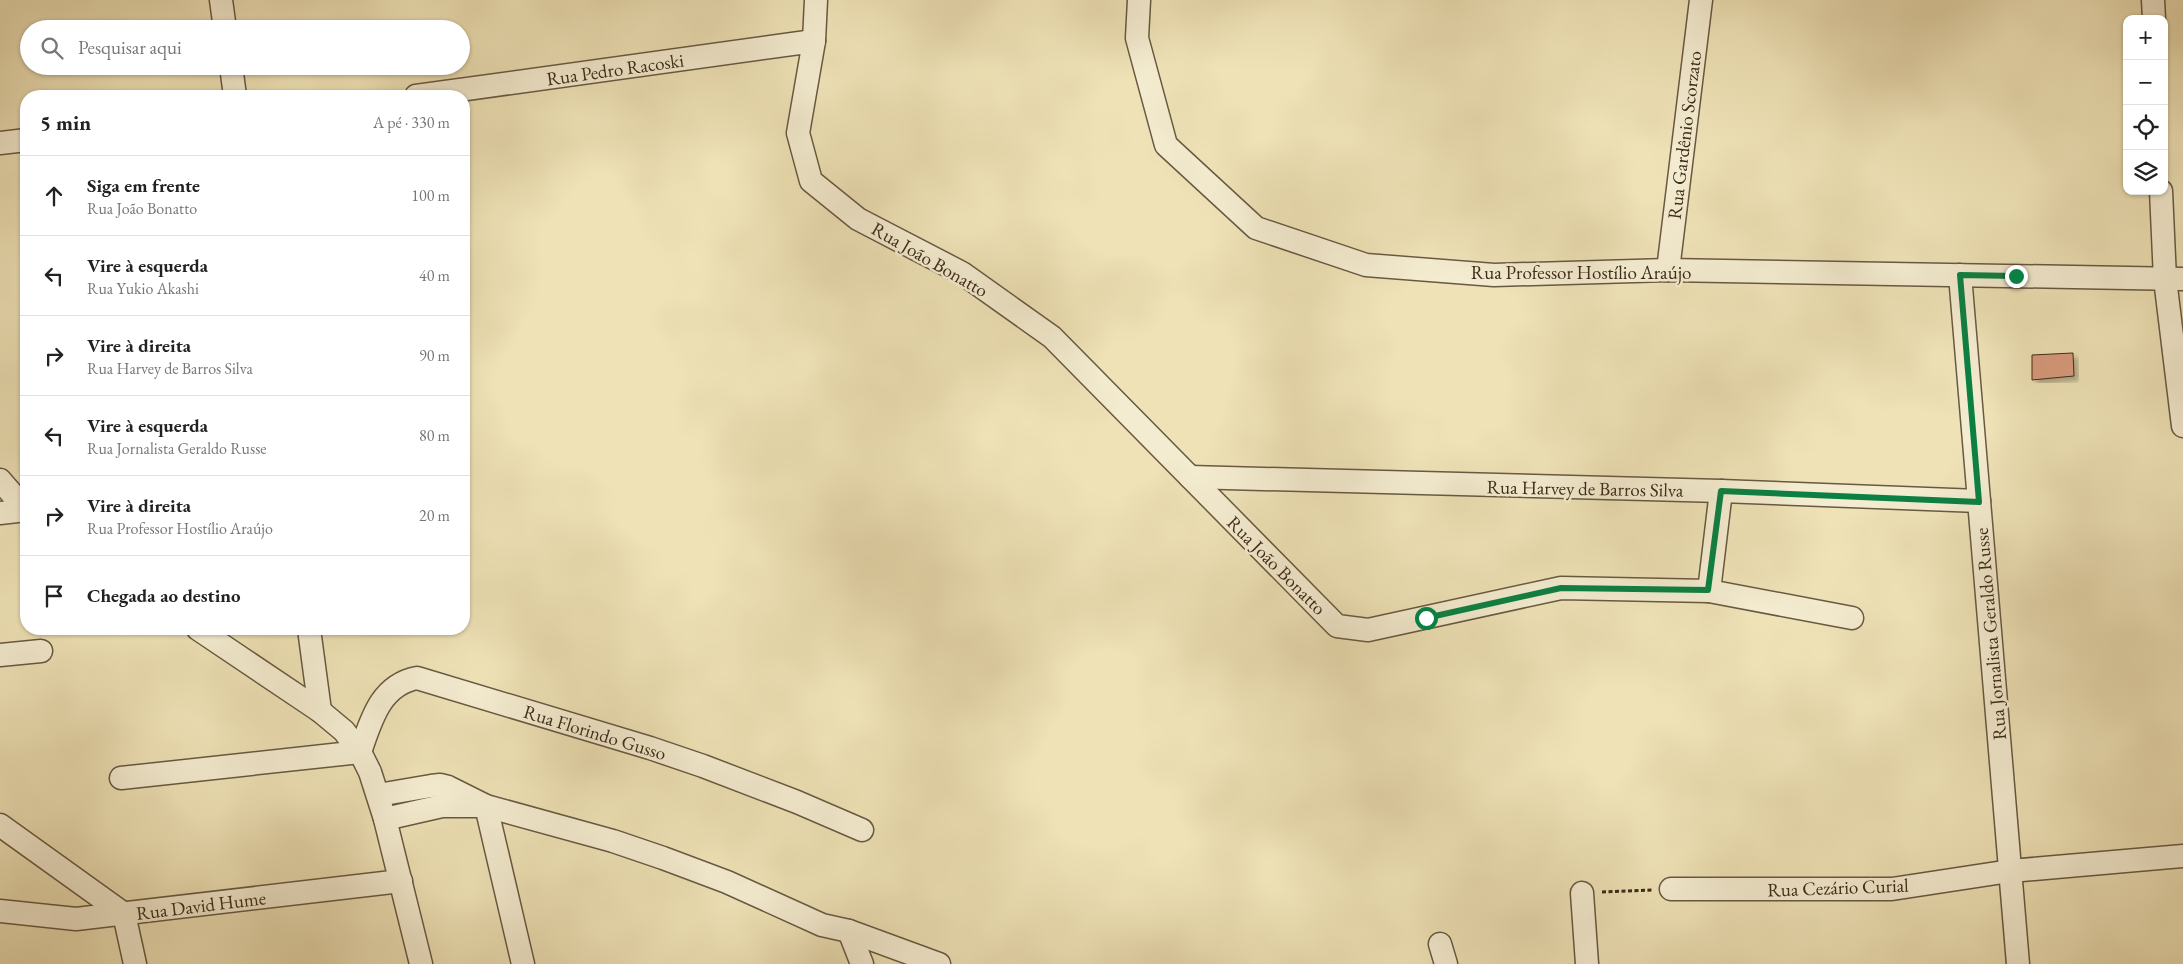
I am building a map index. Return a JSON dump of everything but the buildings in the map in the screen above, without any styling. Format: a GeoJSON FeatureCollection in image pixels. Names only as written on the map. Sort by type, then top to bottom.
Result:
{"type":"FeatureCollection","features":[{"type":"Feature","properties":{"kind":"street"},"geometry":{"type":"LineString","coordinates":[[221,0],[224,20]]}},
{"type":"Feature","properties":{"kind":"street"},"geometry":{"type":"LineString","coordinates":[[814,41],[816,0]]}},
{"type":"Feature","properties":{"kind":"street","name":"Rua Professor Hostílio Araújo"},"geometry":{"type":"LineString","coordinates":[[1139,0],[1137,38],[1166,145],[1256,228],[1366,265],[1494,275],[1668,270],[2174,279]]}},
{"type":"Feature","properties":{"kind":"street","name":"Rua Gardênio Scorzato"},"geometry":{"type":"LineString","coordinates":[[1668,270],[1700,0]]}},
{"type":"Feature","properties":{"kind":"street"},"geometry":{"type":"LineString","coordinates":[[2153,0],[2154,15]]}},
{"type":"Feature","properties":{"kind":"street","name":"Rua Pedro Racoski"},"geometry":{"type":"LineString","coordinates":[[459,90],[814,41]]}},
{"type":"Feature","properties":{"kind":"street","name":"Rua João Bonatto"},"geometry":{"type":"LineString","coordinates":[[814,41],[798,133],[812,181],[858,219],[962,273],[1052,337],[1337,626],[1368,630],[1561,588],[1708,590],[1852,618]]}},
{"type":"Feature","properties":{"kind":"street"},"geometry":{"type":"LineString","coordinates":[[232,75],[234,90]]}},
{"type":"Feature","properties":{"kind":"street"},"geometry":{"type":"LineString","coordinates":[[0,143],[20,141]]}},
{"type":"Feature","properties":{"kind":"street"},"geometry":{"type":"LineString","coordinates":[[2162,195],[2174,279],[2183,426]]}},
{"type":"Feature","properties":{"kind":"street","name":"Rua Jornalista Geraldo Russe"},"geometry":{"type":"LineString","coordinates":[[1960,275],[2018,964]]}},
{"type":"Feature","properties":{"kind":"street","name":"Rua Harvey de Barros Silva"},"geometry":{"type":"LineString","coordinates":[[1190,477],[1721,491],[1979,502]]}},
{"type":"Feature","properties":{"kind":"street"},"geometry":{"type":"LineString","coordinates":[[0,480],[20,503]]}},
{"type":"Feature","properties":{"kind":"street"},"geometry":{"type":"LineString","coordinates":[[1708,590],[1721,491]]}},
{"type":"Feature","properties":{"kind":"street"},"geometry":{"type":"LineString","coordinates":[[0,513],[20,511]]}},
{"type":"Feature","properties":{"kind":"street"},"geometry":{"type":"LineString","coordinates":[[207,635],[320,711],[344,732],[360,752],[370,772],[385,819],[421,964]]}},
{"type":"Feature","properties":{"kind":"street"},"geometry":{"type":"LineString","coordinates":[[310,635],[320,711]]}},
{"type":"Feature","properties":{"kind":"street"},"geometry":{"type":"LineString","coordinates":[[0,655],[41,651]]}},
{"type":"Feature","properties":{"kind":"street","name":"Rua Florindo Gusso"},"geometry":{"type":"LineString","coordinates":[[360,752],[371,719],[380,702],[390,690],[409,680],[425,679],[703,766],[797,802],[862,830]]}},
{"type":"Feature","properties":{"kind":"street"},"geometry":{"type":"LineString","coordinates":[[121,778],[360,752]]}},
{"type":"Feature","properties":{"kind":"street"},"geometry":{"type":"LineString","coordinates":[[378,795],[440,785],[486,806],[613,841],[727,882],[822,925],[849,931],[939,964]]}},
{"type":"Feature","properties":{"kind":"street"},"geometry":{"type":"LineString","coordinates":[[385,819],[442,806],[486,806]]}},
{"type":"Feature","properties":{"kind":"street"},"geometry":{"type":"LineString","coordinates":[[486,806],[523,964]]}},
{"type":"Feature","properties":{"kind":"street"},"geometry":{"type":"LineString","coordinates":[[0,825],[124,914],[135,964]]}},
{"type":"Feature","properties":{"kind":"street","name":"Rua Cezário Curial"},"geometry":{"type":"LineString","coordinates":[[1671,889],[1892,889],[2010,871],[2183,856]]}},
{"type":"Feature","properties":{"kind":"street","name":"Rua David Hume"},"geometry":{"type":"LineString","coordinates":[[0,911],[76,919],[401,881]]}},
{"type":"Feature","properties":{"kind":"street"},"geometry":{"type":"LineString","coordinates":[[1582,893],[1587,964]]}},
{"type":"Feature","properties":{"kind":"street"},"geometry":{"type":"LineString","coordinates":[[849,931],[862,964]]}},
{"type":"Feature","properties":{"kind":"path"},"geometry":{"type":"LineString","coordinates":[[1582,893],[1671,889]]}},
{"type":"Feature","properties":{"kind":"route"},"geometry":{"type":"LineString","coordinates":[[1426,618],[1561,588],[1708,590],[1721,491],[1979,502],[1960,275],[2016,276]]}}]}
